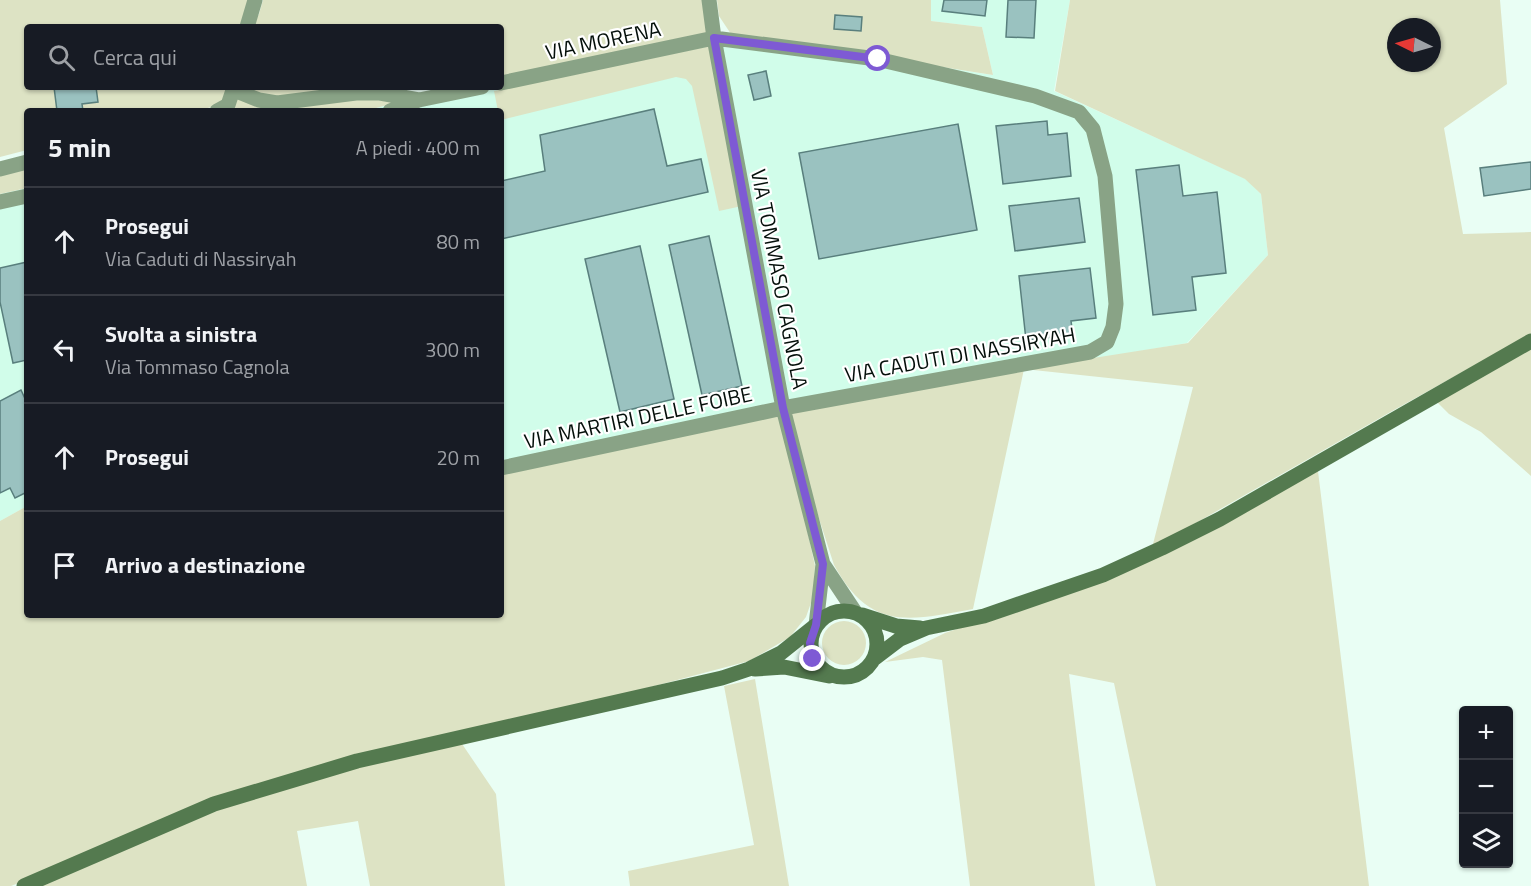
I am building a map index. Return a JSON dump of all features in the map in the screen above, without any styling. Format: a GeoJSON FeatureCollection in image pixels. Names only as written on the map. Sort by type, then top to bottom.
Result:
{"type":"FeatureCollection","features":[{"type":"Feature","properties":{"kind":"main road"},"geometry":{"type":"LineString","coordinates":[[749,669],[784,667],[834,677],[854,677],[866,670],[875,658],[900,639],[926,628],[984,616],[1103,574],[1220,519],[1531,341]]}},
{"type":"Feature","properties":{"kind":"main road"},"geometry":{"type":"LineString","coordinates":[[24,886],[214,804],[357,761],[722,678],[749,669],[781,653],[829,614],[842,611],[855,612],[896,626],[926,628]]}},
{"type":"Feature","properties":{"kind":"main road"},"geometry":{"type":"LineString","coordinates":[[855,612],[863,617],[875,632],[878,644],[875,658]]}},
{"type":"Feature","properties":{"kind":"main road"},"geometry":{"type":"LineString","coordinates":[[816,625],[810,643],[813,659],[822,670],[834,677]]}},
{"type":"Feature","properties":{"kind":"street"},"geometry":{"type":"LineString","coordinates":[[248,24],[255,0]]}},
{"type":"Feature","properties":{"kind":"street","name":"VIA TOMMASO CAGNOLA"},"geometry":{"type":"LineString","coordinates":[[709,0],[714,38],[783,408],[823,564],[855,612]]}},
{"type":"Feature","properties":{"kind":"street","name":"VIA MORENA"},"geometry":{"type":"LineString","coordinates":[[504,82],[714,38]]}},
{"type":"Feature","properties":{"kind":"street","name":"VIA CADUTI DI NASSIRYAH"},"geometry":{"type":"LineString","coordinates":[[714,38],[878,59],[1035,96],[1079,112],[1093,129],[1105,176],[1116,304],[1113,327],[1107,342],[1090,352],[783,408]]}},
{"type":"Feature","properties":{"kind":"street"},"geometry":{"type":"LineString","coordinates":[[222,108],[228,105],[233,90]]}},
{"type":"Feature","properties":{"kind":"street"},"geometry":{"type":"LineString","coordinates":[[238,90],[259,100],[277,103],[356,93],[380,93],[419,100]]}},
{"type":"Feature","properties":{"kind":"street"},"geometry":{"type":"LineString","coordinates":[[398,108],[419,100],[467,90]]}},
{"type":"Feature","properties":{"kind":"street"},"geometry":{"type":"LineString","coordinates":[[0,169],[24,163]]}},
{"type":"Feature","properties":{"kind":"street"},"geometry":{"type":"LineString","coordinates":[[0,202],[24,197]]}},
{"type":"Feature","properties":{"kind":"street","name":"VIA MARTIRI DELLE FOIBE"},"geometry":{"type":"LineString","coordinates":[[504,467],[783,408]]}},
{"type":"Feature","properties":{"kind":"street","name":"VIA TOMMASO CAGNOLA"},"geometry":{"type":"LineString","coordinates":[[816,625],[823,564]]}},
{"type":"Feature","properties":{"kind":"shaded area"},"geometry":{"type":"Polygon","coordinates":[[[0,0],[251,0],[245,24],[24,24],[24,90],[230,90],[219,105],[208,108],[24,108],[24,151],[0,157],[0,0]]]}},
{"type":"Feature","properties":{"kind":"shaded area"},"geometry":{"type":"Polygon","coordinates":[[[263,0],[703,0],[708,35],[504,77],[504,24],[253,24],[263,0]]]}},
{"type":"Feature","properties":{"kind":"shaded area"},"geometry":{"type":"Polygon","coordinates":[[[717,0],[931,0],[931,21],[982,27],[993,75],[731,34],[719,16],[717,0]]]}},
{"type":"Feature","properties":{"kind":"shaded area"},"geometry":{"type":"Polygon","coordinates":[[[931,0],[1070,0],[1054,91],[1246,179],[1261,194],[1268,255],[1187,343],[782,413],[504,468],[504,108],[377,108],[449,90],[504,90],[504,86],[731,35],[993,75],[982,27],[931,21],[931,0]]]}},
{"type":"Feature","properties":{"kind":"shaded area"},"geometry":{"type":"Polygon","coordinates":[[[1070,0],[1500,0],[1507,84],[1444,128],[1463,234],[1531,232],[1531,334],[1152,548],[1193,387],[1024,369],[1188,343],[1268,255],[1261,194],[1245,179],[1055,91],[1070,0]]]}},
{"type":"Feature","properties":{"kind":"shaded area"},"geometry":{"type":"Polygon","coordinates":[[[710,46],[742,206],[719,211],[692,86],[686,79],[676,77],[504,119],[504,108],[497,108],[494,91],[710,46]]]}},
{"type":"Feature","properties":{"kind":"shaded area"},"geometry":{"type":"Polygon","coordinates":[[[249,90],[328,90],[279,96],[260,95],[249,90]]]}},
{"type":"Feature","properties":{"kind":"shaded area"},"geometry":{"type":"Polygon","coordinates":[[[360,95],[406,100],[376,108],[232,108],[236,99],[360,95]]]}},
{"type":"Feature","properties":{"kind":"shaded area"},"geometry":{"type":"Polygon","coordinates":[[[24,165],[24,189],[0,194],[0,171],[24,165]]]}},
{"type":"Feature","properties":{"kind":"shaded area"},"geometry":{"type":"Polygon","coordinates":[[[24,189],[24,508],[0,521],[0,194],[24,189]]]}},
{"type":"Feature","properties":{"kind":"shaded area"},"geometry":{"type":"Polygon","coordinates":[[[1531,348],[1531,476],[1481,432],[1449,414],[1437,402],[1531,348]]]}},
{"type":"Feature","properties":{"kind":"shaded area"},"geometry":{"type":"Polygon","coordinates":[[[1024,369],[973,609],[910,618],[877,611],[862,601],[848,586],[834,565],[785,413],[1024,369]]]}},
{"type":"Feature","properties":{"kind":"shaded area"},"geometry":{"type":"Polygon","coordinates":[[[782,414],[815,566],[813,597],[806,617],[790,637],[749,661],[575,707],[315,767],[11,886],[0,886],[0,521],[24,508],[24,618],[504,618],[504,468],[782,414]]]}},
{"type":"Feature","properties":{"kind":"shaded area"},"geometry":{"type":"Polygon","coordinates":[[[1317,463],[1369,886],[1156,886],[1114,683],[1069,674],[1095,886],[970,886],[942,660],[923,657],[885,662],[945,633],[1103,580],[1317,463]]]}},
{"type":"Feature","properties":{"kind":"shaded area"},"geometry":{"type":"Polygon","coordinates":[[[844,621],[860,627],[866,643],[860,659],[844,665],[828,659],[822,643],[828,627],[844,621]]]}},
{"type":"Feature","properties":{"kind":"shaded area"},"geometry":{"type":"Polygon","coordinates":[[[755,679],[789,886],[630,886],[628,871],[754,845],[724,686],[755,679]]]}},
{"type":"Feature","properties":{"kind":"shaded area"},"geometry":{"type":"Polygon","coordinates":[[[458,738],[496,794],[505,886],[370,886],[358,821],[297,831],[307,886],[24,886],[214,804],[458,738]]]}},
{"type":"Feature","properties":{"kind":"building"},"geometry":{"type":"Polygon","coordinates":[[[944,0],[987,0],[985,16],[942,11],[944,0]]]}},
{"type":"Feature","properties":{"kind":"building"},"geometry":{"type":"Polygon","coordinates":[[[1008,0],[1036,0],[1034,38],[1006,37],[1008,0]]]}},
{"type":"Feature","properties":{"kind":"building"},"geometry":{"type":"Polygon","coordinates":[[[835,15],[862,17],[861,31],[834,29],[835,15]]]}},
{"type":"Feature","properties":{"kind":"building"},"geometry":{"type":"Polygon","coordinates":[[[766,71],[771,96],[754,100],[748,75],[766,71]]]}},
{"type":"Feature","properties":{"kind":"building"},"geometry":{"type":"Polygon","coordinates":[[[54,90],[96,90],[98,102],[82,104],[83,108],[57,108],[54,90]]]}},
{"type":"Feature","properties":{"kind":"building"},"geometry":{"type":"Polygon","coordinates":[[[654,109],[667,166],[701,159],[708,192],[504,238],[504,180],[545,171],[540,135],[654,109]]]}},
{"type":"Feature","properties":{"kind":"building"},"geometry":{"type":"Polygon","coordinates":[[[1047,121],[1048,135],[1067,133],[1071,176],[1003,184],[996,126],[1047,121]]]}},
{"type":"Feature","properties":{"kind":"building"},"geometry":{"type":"Polygon","coordinates":[[[958,124],[977,230],[819,259],[799,153],[958,124]]]}},
{"type":"Feature","properties":{"kind":"building"},"geometry":{"type":"Polygon","coordinates":[[[1531,162],[1531,189],[1484,196],[1480,168],[1531,162]]]}},
{"type":"Feature","properties":{"kind":"building"},"geometry":{"type":"Polygon","coordinates":[[[1179,165],[1183,196],[1217,192],[1226,273],[1192,277],[1196,310],[1153,315],[1136,170],[1179,165]]]}},
{"type":"Feature","properties":{"kind":"building"},"geometry":{"type":"Polygon","coordinates":[[[1079,198],[1085,242],[1015,251],[1009,206],[1079,198]]]}},
{"type":"Feature","properties":{"kind":"building"},"geometry":{"type":"Polygon","coordinates":[[[709,236],[742,386],[702,395],[669,245],[709,236]]]}},
{"type":"Feature","properties":{"kind":"building"},"geometry":{"type":"Polygon","coordinates":[[[640,246],[674,399],[620,412],[585,259],[640,246]]]}},
{"type":"Feature","properties":{"kind":"building"},"geometry":{"type":"Polygon","coordinates":[[[24,263],[24,361],[13,363],[0,302],[0,268],[24,263]]]}},
{"type":"Feature","properties":{"kind":"building"},"geometry":{"type":"Polygon","coordinates":[[[1090,268],[1096,318],[1071,321],[1073,335],[1026,340],[1019,276],[1090,268]]]}},
{"type":"Feature","properties":{"kind":"building"},"geometry":{"type":"Polygon","coordinates":[[[21,390],[24,396],[24,494],[15,498],[10,488],[0,493],[0,401],[21,390]]]}},
{"type":"Feature","properties":{"kind":"route"},"geometry":{"type":"LineString","coordinates":[[813,659],[810,643],[816,625],[823,564],[783,408],[714,38],[878,59]]}}]}
